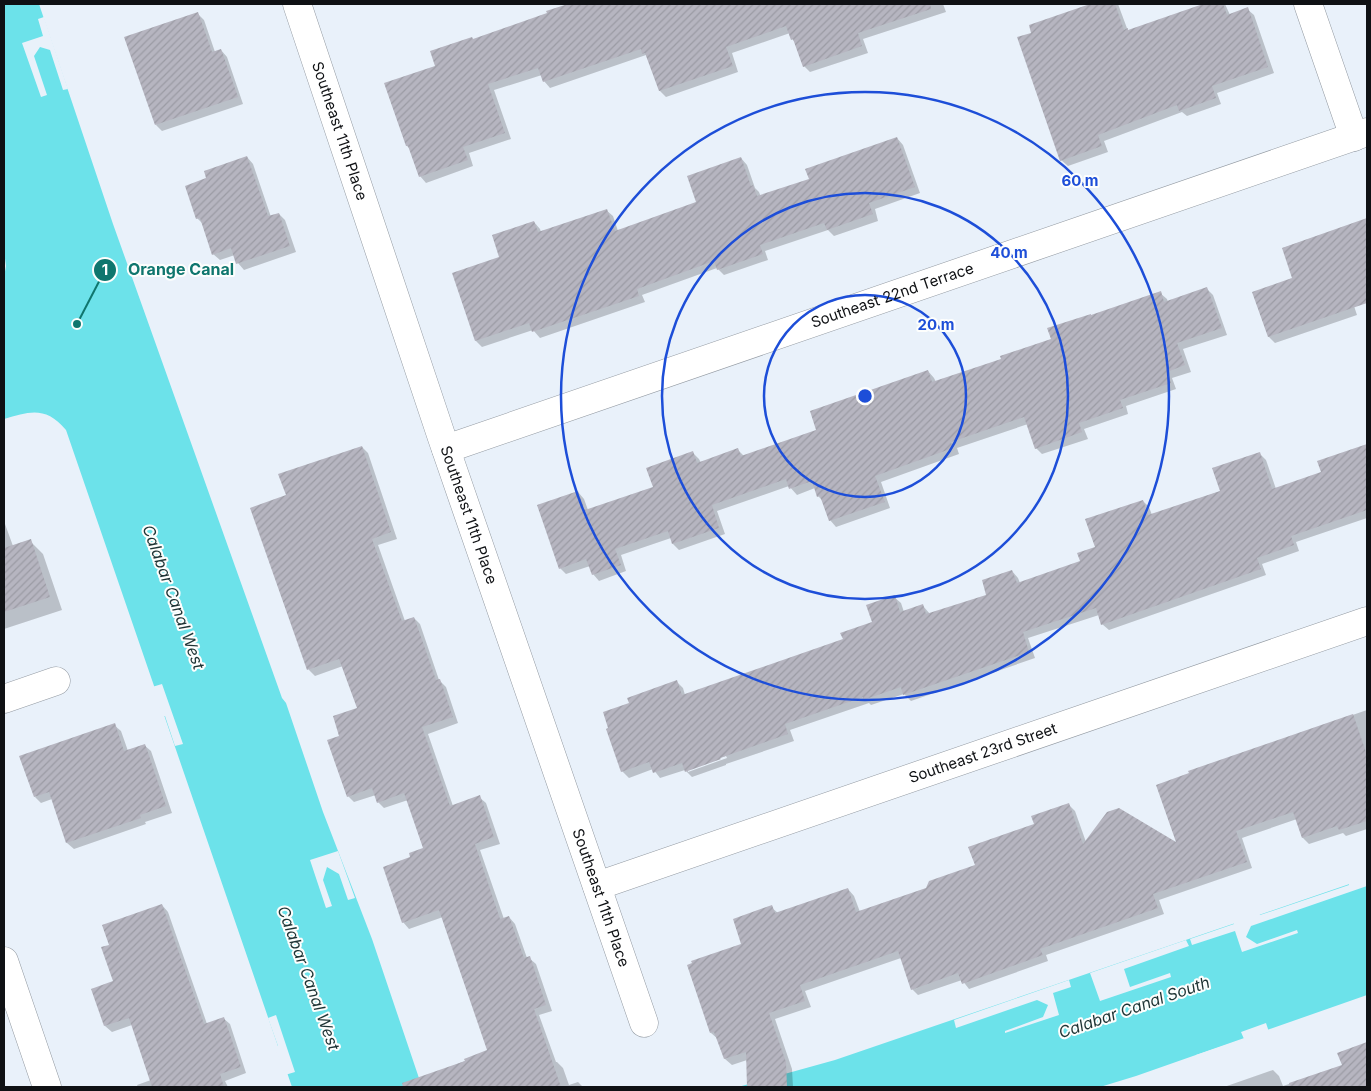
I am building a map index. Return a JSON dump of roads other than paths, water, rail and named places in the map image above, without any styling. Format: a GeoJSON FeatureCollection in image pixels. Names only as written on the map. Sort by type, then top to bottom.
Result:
{"type":"FeatureCollection","features":[{"type":"Feature","properties":{"kind":"street"},"geometry":{"type":"LineString","coordinates":[[1308,4],[1361,134]]}},
{"type":"Feature","properties":{"kind":"street","name":"Southeast 11th Place"},"geometry":{"type":"LineString","coordinates":[[304,6],[446,449],[644,1023]]}},
{"type":"Feature","properties":{"kind":"street","name":"Southeast 22nd Terrace"},"geometry":{"type":"LineString","coordinates":[[446,449],[1361,134]]}},
{"type":"Feature","properties":{"kind":"street","name":"Southeast 23rd Street"},"geometry":{"type":"LineString","coordinates":[[597,886],[1367,622]]}},
{"type":"Feature","properties":{"kind":"street"},"geometry":{"type":"LineString","coordinates":[[4,700],[56,681]]}},
{"type":"Feature","properties":{"kind":"street"},"geometry":{"type":"LineString","coordinates":[[4,961],[47,1087]]}},
{"type":"Feature","properties":{"kind":"water","name":"Calabar Canal West"},"geometry":{"type":"Polygon","coordinates":[[[4,4],[39,4],[113,224],[282,698],[286,703],[323,812],[372,939],[422,1087],[292,1087],[66,430],[52,417],[37,412],[4,419],[4,277],[6,266],[4,251],[4,4]]]}},
{"type":"Feature","properties":{"kind":"water","name":"Calabar Canal South"},"geometry":{"type":"Polygon","coordinates":[[[1367,878],[1367,995],[1136,1076],[1100,1087],[738,1087],[835,1060],[1367,878]]]}},
{"type":"Feature","properties":{"kind":"place","name":"Orange Canal"},"geometry":{"type":"Point","coordinates":[77,324]}}]}
